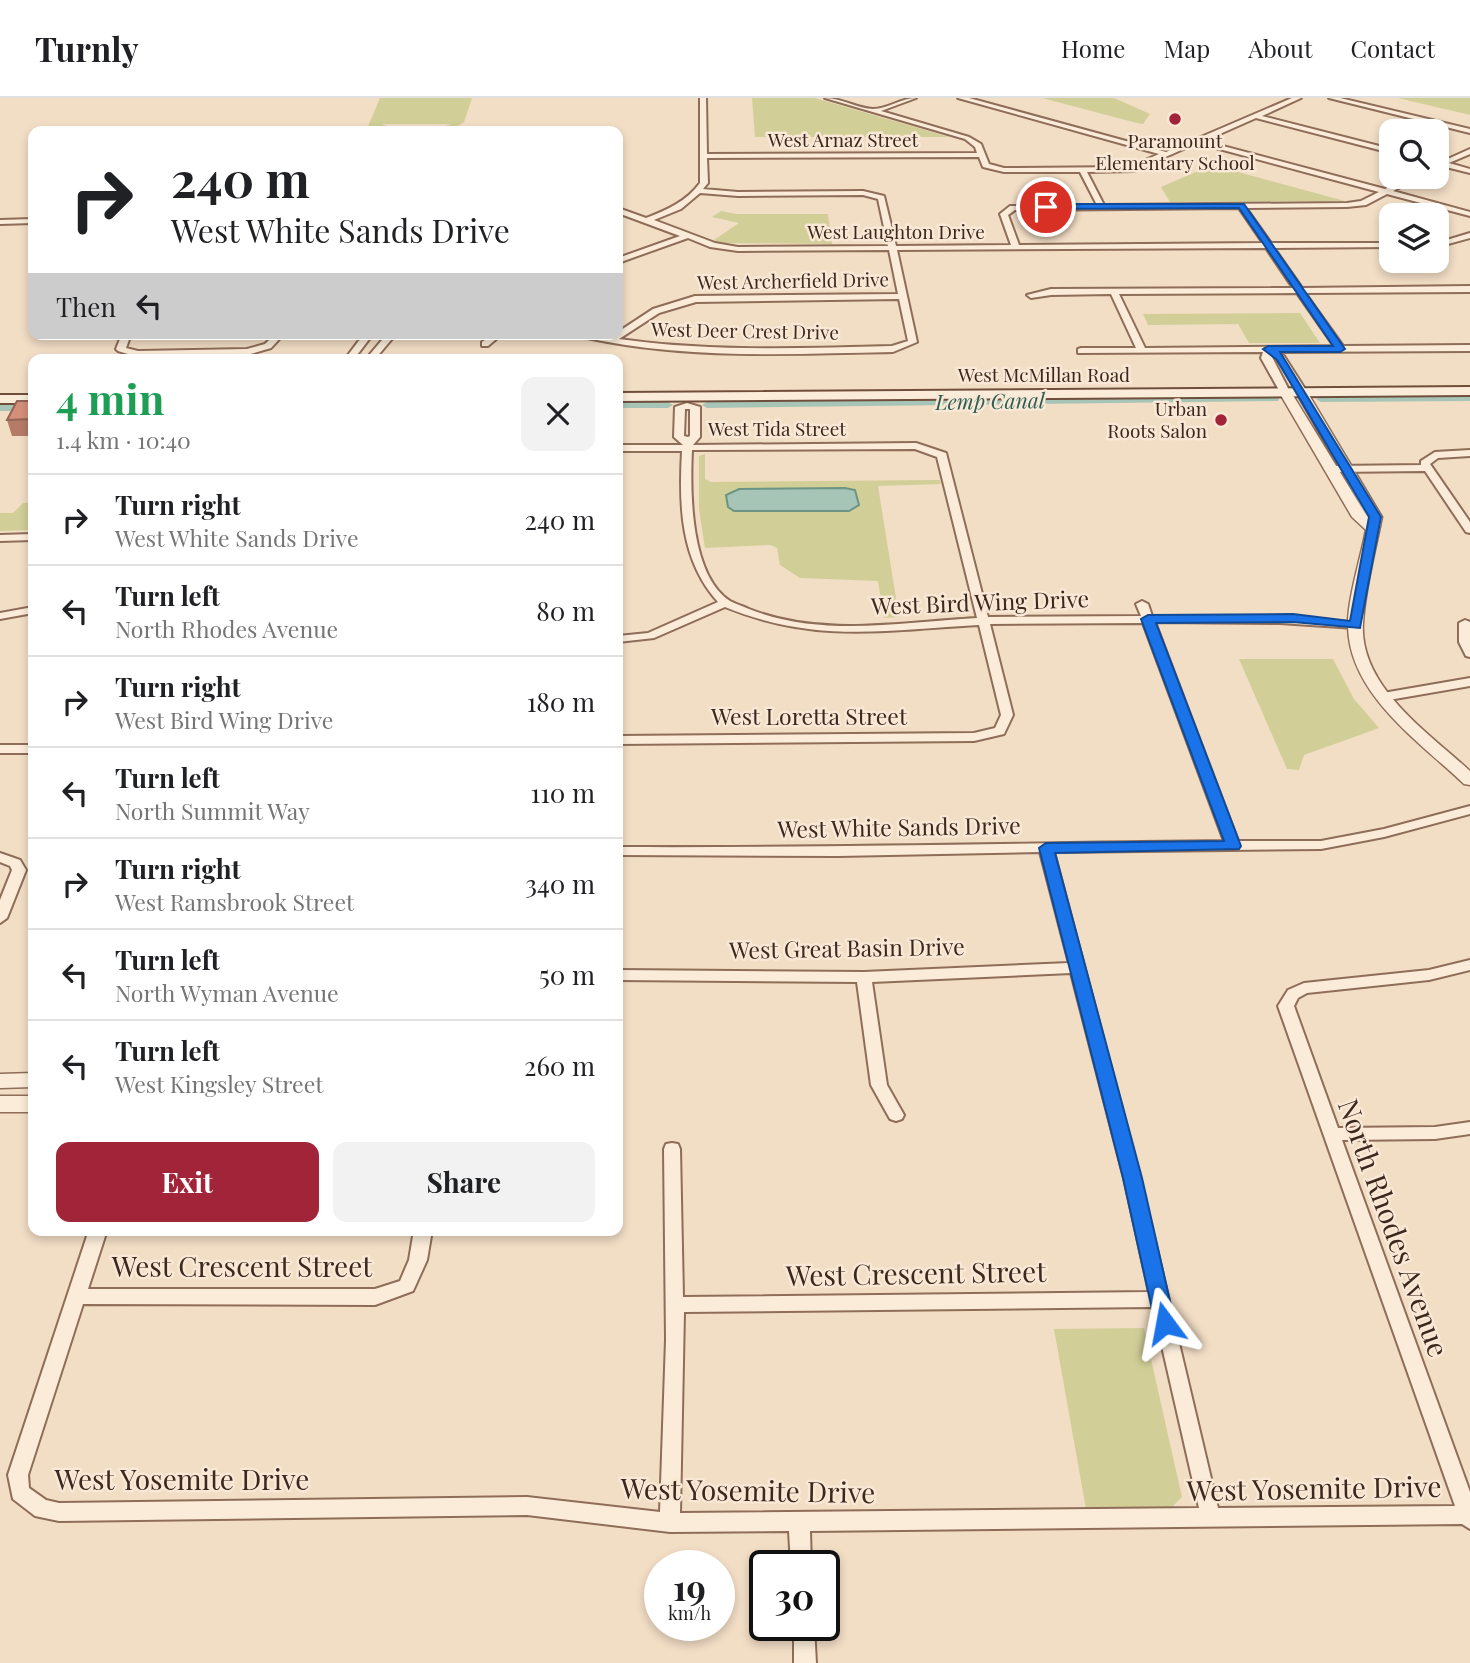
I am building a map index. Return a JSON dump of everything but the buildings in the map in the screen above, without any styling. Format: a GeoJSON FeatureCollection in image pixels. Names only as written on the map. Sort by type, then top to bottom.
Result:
{"type":"FeatureCollection","features":[{"type":"Feature","properties":{"kind":"main road","name":"West McMillan Road"},"geometry":{"type":"LineString","coordinates":[[623,397],[687,402],[1470,391]]}},
{"type":"Feature","properties":{"kind":"main road"},"geometry":{"type":"LineString","coordinates":[[0,399],[28,399]]}},
{"type":"Feature","properties":{"kind":"street"},"geometry":{"type":"LineString","coordinates":[[645,221],[685,204],[699,191],[705,173],[703,98]]}},
{"type":"Feature","properties":{"kind":"street"},"geometry":{"type":"LineString","coordinates":[[828,98],[967,138],[978,146],[986,165],[993,169],[1083,170],[1131,169],[1298,98]]}},
{"type":"Feature","properties":{"kind":"street"},"geometry":{"type":"LineString","coordinates":[[874,111],[913,98]]}},
{"type":"Feature","properties":{"kind":"street"},"geometry":{"type":"LineString","coordinates":[[961,98],[1166,155]]}},
{"type":"Feature","properties":{"kind":"street"},"geometry":{"type":"LineString","coordinates":[[1332,98],[1470,131]]}},
{"type":"Feature","properties":{"kind":"street"},"geometry":{"type":"LineString","coordinates":[[1256,116],[1379,148]]}},
{"type":"Feature","properties":{"kind":"street"},"geometry":{"type":"LineString","coordinates":[[1197,141],[1470,214]]}},
{"type":"Feature","properties":{"kind":"street"},"geometry":{"type":"LineString","coordinates":[[1449,160],[1470,151]]}},
{"type":"Feature","properties":{"kind":"street","name":"West Arnaz Street"},"geometry":{"type":"LineString","coordinates":[[705,156],[981,155]]}},
{"type":"Feature","properties":{"kind":"street"},"geometry":{"type":"LineString","coordinates":[[1449,166],[1470,171]]}},
{"type":"Feature","properties":{"kind":"street"},"geometry":{"type":"LineString","coordinates":[[1083,170],[1101,206]]}},
{"type":"Feature","properties":{"kind":"street"},"geometry":{"type":"LineString","coordinates":[[1016,247],[1004,214],[1007,209],[1346,205],[1363,203],[1393,189]]}},
{"type":"Feature","properties":{"kind":"street"},"geometry":{"type":"LineString","coordinates":[[699,191],[877,195],[883,201],[904,296]]}},
{"type":"Feature","properties":{"kind":"street"},"geometry":{"type":"LineString","coordinates":[[1241,206],[1340,349]]}},
{"type":"Feature","properties":{"kind":"street","name":"West Laughton Drive"},"geometry":{"type":"LineString","coordinates":[[623,213],[713,246],[738,249],[1379,245]]}},
{"type":"Feature","properties":{"kind":"street"},"geometry":{"type":"LineString","coordinates":[[0,222],[28,221]]}},
{"type":"Feature","properties":{"kind":"street"},"geometry":{"type":"LineString","coordinates":[[1449,241],[1470,235]]}},
{"type":"Feature","properties":{"kind":"street"},"geometry":{"type":"LineString","coordinates":[[623,259],[687,236]]}},
{"type":"Feature","properties":{"kind":"street"},"geometry":{"type":"LineString","coordinates":[[1031,296],[1051,292],[1470,289]]}},
{"type":"Feature","properties":{"kind":"street"},"geometry":{"type":"LineString","coordinates":[[1114,292],[1142,350]]}},
{"type":"Feature","properties":{"kind":"street","name":"West Archerfield Drive"},"geometry":{"type":"LineString","coordinates":[[623,333],[656,311],[695,299],[904,296]]}},
{"type":"Feature","properties":{"kind":"street","name":"West Deer Crest Drive"},"geometry":{"type":"LineString","coordinates":[[606,340],[684,350],[893,349],[910,345],[914,339],[904,296]]}},
{"type":"Feature","properties":{"kind":"street"},"geometry":{"type":"LineString","coordinates":[[124,340],[121,345],[125,351],[224,353],[260,350],[272,340]]}},
{"type":"Feature","properties":{"kind":"street"},"geometry":{"type":"LineString","coordinates":[[353,354],[364,340]]}},
{"type":"Feature","properties":{"kind":"street"},"geometry":{"type":"LineString","coordinates":[[374,354],[387,340]]}},
{"type":"Feature","properties":{"kind":"street"},"geometry":{"type":"LineString","coordinates":[[485,344],[490,340]]}},
{"type":"Feature","properties":{"kind":"street"},"geometry":{"type":"LineString","coordinates":[[1081,351],[1470,348]]}},
{"type":"Feature","properties":{"kind":"street"},"geometry":{"type":"LineString","coordinates":[[1268,349],[1266,358],[1285,392],[1359,517],[1371,528]]}},
{"type":"Feature","properties":{"kind":"street"},"geometry":{"type":"LineString","coordinates":[[1268,349],[1281,358],[1375,517],[1355,625],[1359,651],[1369,676],[1402,719],[1470,780]]}},
{"type":"Feature","properties":{"kind":"street"},"geometry":{"type":"LineString","coordinates":[[623,639],[650,636],[724,603],[711,591],[697,566],[687,510],[687,444],[679,437],[680,407],[687,402],[695,407],[695,437],[687,444]]}},
{"type":"Feature","properties":{"kind":"street","name":"West Tida Street"},"geometry":{"type":"LineString","coordinates":[[623,448],[687,444],[916,446],[935,451],[945,458],[984,621]]}},
{"type":"Feature","properties":{"kind":"street"},"geometry":{"type":"LineString","coordinates":[[1470,453],[1434,455],[1425,463],[1470,530]]}},
{"type":"Feature","properties":{"kind":"street"},"geometry":{"type":"LineString","coordinates":[[1330,469],[1428,468]]}},
{"type":"Feature","properties":{"kind":"street"},"geometry":{"type":"LineString","coordinates":[[0,538],[28,537]]}},
{"type":"Feature","properties":{"kind":"street","name":"West Bird Wing Drive"},"geometry":{"type":"LineString","coordinates":[[724,603],[756,618],[806,629],[846,630],[984,621],[1148,619],[1293,618],[1355,625]]}},
{"type":"Feature","properties":{"kind":"street"},"geometry":{"type":"LineString","coordinates":[[1142,604],[1233,846]]}},
{"type":"Feature","properties":{"kind":"street"},"geometry":{"type":"LineString","coordinates":[[0,616],[28,612]]}},
{"type":"Feature","properties":{"kind":"street","name":"West Loretta Street"},"geometry":{"type":"LineString","coordinates":[[623,740],[974,737],[1000,731],[1007,715],[984,621]]}},
{"type":"Feature","properties":{"kind":"street"},"geometry":{"type":"LineString","coordinates":[[1465,623],[1465,642],[1470,653]]}},
{"type":"Feature","properties":{"kind":"street"},"geometry":{"type":"LineString","coordinates":[[1383,697],[1470,682]]}},
{"type":"Feature","properties":{"kind":"street"},"geometry":{"type":"LineString","coordinates":[[0,749],[28,749]]}},
{"type":"Feature","properties":{"kind":"street","name":"West White Sands Drive"},"geometry":{"type":"LineString","coordinates":[[623,851],[838,852],[1321,845],[1354,840],[1470,810]]}},
{"type":"Feature","properties":{"kind":"street"},"geometry":{"type":"LineString","coordinates":[[1046,848],[1132,1178],[1211,1519]]}},
{"type":"Feature","properties":{"kind":"street"},"geometry":{"type":"LineString","coordinates":[[0,858],[15,863],[19,878],[0,918]]}},
{"type":"Feature","properties":{"kind":"street","name":"North Rhodes Avenue"},"geometry":{"type":"LineString","coordinates":[[1469,1517],[1286,1006],[1293,994],[1304,988],[1429,975],[1470,965]]}},
{"type":"Feature","properties":{"kind":"street","name":"West Great Basin Drive"},"geometry":{"type":"LineString","coordinates":[[623,975],[864,977],[1077,968]]}},
{"type":"Feature","properties":{"kind":"street"},"geometry":{"type":"LineString","coordinates":[[864,977],[879,1085],[896,1115]]}},
{"type":"Feature","properties":{"kind":"street"},"geometry":{"type":"LineString","coordinates":[[0,1081],[28,1080]]}},
{"type":"Feature","properties":{"kind":"street"},"geometry":{"type":"LineString","coordinates":[[0,1104],[28,1104]]}},
{"type":"Feature","properties":{"kind":"street"},"geometry":{"type":"LineString","coordinates":[[1331,1134],[1435,1133],[1470,1128]]}},
{"type":"Feature","properties":{"kind":"street"},"geometry":{"type":"LineString","coordinates":[[670,1524],[675,1340],[672,1149]]}},
{"type":"Feature","properties":{"kind":"street"},"geometry":{"type":"LineString","coordinates":[[76,1296],[95,1236]]}},
{"type":"Feature","properties":{"kind":"street","name":"West Crescent Street"},"geometry":{"type":"LineString","coordinates":[[76,1296],[375,1297],[407,1286],[418,1260],[422,1236]]}},
{"type":"Feature","properties":{"kind":"street","name":"West Yosemite Drive"},"geometry":{"type":"LineString","coordinates":[[76,1296],[18,1475],[20,1493],[27,1501],[42,1509],[59,1512],[527,1506],[670,1524],[1469,1517]]}},
{"type":"Feature","properties":{"kind":"street","name":"West Crescent Street"},"geometry":{"type":"LineString","coordinates":[[673,1305],[1159,1299]]}},
{"type":"Feature","properties":{"kind":"street"},"geometry":{"type":"LineString","coordinates":[[799,1521],[801,1550]]}},
{"type":"Feature","properties":{"kind":"street"},"geometry":{"type":"LineString","coordinates":[[804,1641],[805,1663]]}},
{"type":"Feature","properties":{"kind":"shaded area"},"geometry":{"type":"Polygon","coordinates":[[[380,98],[472,98],[464,122],[457,126],[368,126],[380,98]]]}},
{"type":"Feature","properties":{"kind":"shaded area"},"geometry":{"type":"Polygon","coordinates":[[[752,98],[815,98],[949,137],[755,137],[752,98]]]}},
{"type":"Feature","properties":{"kind":"shaded area"},"geometry":{"type":"Polygon","coordinates":[[[1042,98],[1114,98],[1150,114],[1143,124],[1042,98]]]}},
{"type":"Feature","properties":{"kind":"shaded area"},"geometry":{"type":"Polygon","coordinates":[[[1398,98],[1470,98],[1470,115],[1398,98]]]}},
{"type":"Feature","properties":{"kind":"shaded area"},"geometry":{"type":"Polygon","coordinates":[[[1212,165],[1345,201],[1170,202],[1161,187],[1212,165]]]}},
{"type":"Feature","properties":{"kind":"shaded area"},"geometry":{"type":"Polygon","coordinates":[[[721,211],[736,214],[828,214],[832,244],[721,243],[714,240],[739,223],[712,217],[721,211]]]}},
{"type":"Feature","properties":{"kind":"shaded area"},"geometry":{"type":"Polygon","coordinates":[[[1300,313],[1320,343],[1249,343],[1238,324],[1148,325],[1143,314],[1300,313]]]}},
{"type":"Feature","properties":{"kind":"shaded area"},"geometry":{"type":"Polygon","coordinates":[[[705,454],[705,479],[711,482],[940,480],[941,484],[878,486],[899,617],[884,618],[878,581],[800,578],[780,565],[777,548],[770,545],[705,548],[699,509],[699,456],[705,454]]]}},
{"type":"Feature","properties":{"kind":"shaded area"},"geometry":{"type":"Polygon","coordinates":[[[739,489],[855,490],[859,505],[849,511],[734,511],[728,507],[726,495],[739,489]]]}},
{"type":"Feature","properties":{"kind":"shaded area"},"geometry":{"type":"Polygon","coordinates":[[[23,503],[28,503],[28,530],[0,531],[0,513],[13,513],[23,503]]]}},
{"type":"Feature","properties":{"kind":"shaded area"},"geometry":{"type":"Polygon","coordinates":[[[1239,659],[1333,659],[1354,699],[1379,728],[1304,755],[1299,770],[1287,769],[1239,659]]]}},
{"type":"Feature","properties":{"kind":"shaded area"},"geometry":{"type":"Polygon","coordinates":[[[1144,1328],[1182,1497],[1171,1508],[1086,1509],[1054,1329],[1144,1328]]]}},
{"type":"Feature","properties":{"kind":"waterway","name":"Lemp Canal"},"geometry":{"type":"LineString","coordinates":[[1321,399],[1470,398]]}},
{"type":"Feature","properties":{"kind":"waterway","name":"Lemp Canal"},"geometry":{"type":"LineString","coordinates":[[707,405],[1274,399]]}},
{"type":"Feature","properties":{"kind":"waterway","name":"Lemp Canal"},"geometry":{"type":"LineString","coordinates":[[623,405],[668,405]]}},
{"type":"Feature","properties":{"kind":"waterway","name":"Lemp Canal"},"geometry":{"type":"LineString","coordinates":[[0,408],[28,408]]}},
{"type":"Feature","properties":{"kind":"place","name":"Paramount Elementary School"},"geometry":{"type":"Point","coordinates":[1175,119]}},
{"type":"Feature","properties":{"kind":"place","name":"Urban Roots Salon"},"geometry":{"type":"Point","coordinates":[1221,420]}},
{"type":"Feature","properties":{"kind":"route"},"geometry":{"type":"LineString","coordinates":[[1046,207],[1241,206],[1340,349],[1268,349],[1281,358],[1375,517],[1355,625],[1293,618],[1148,619],[1233,846],[1046,848],[1132,1178],[1165,1323]]}}]}
